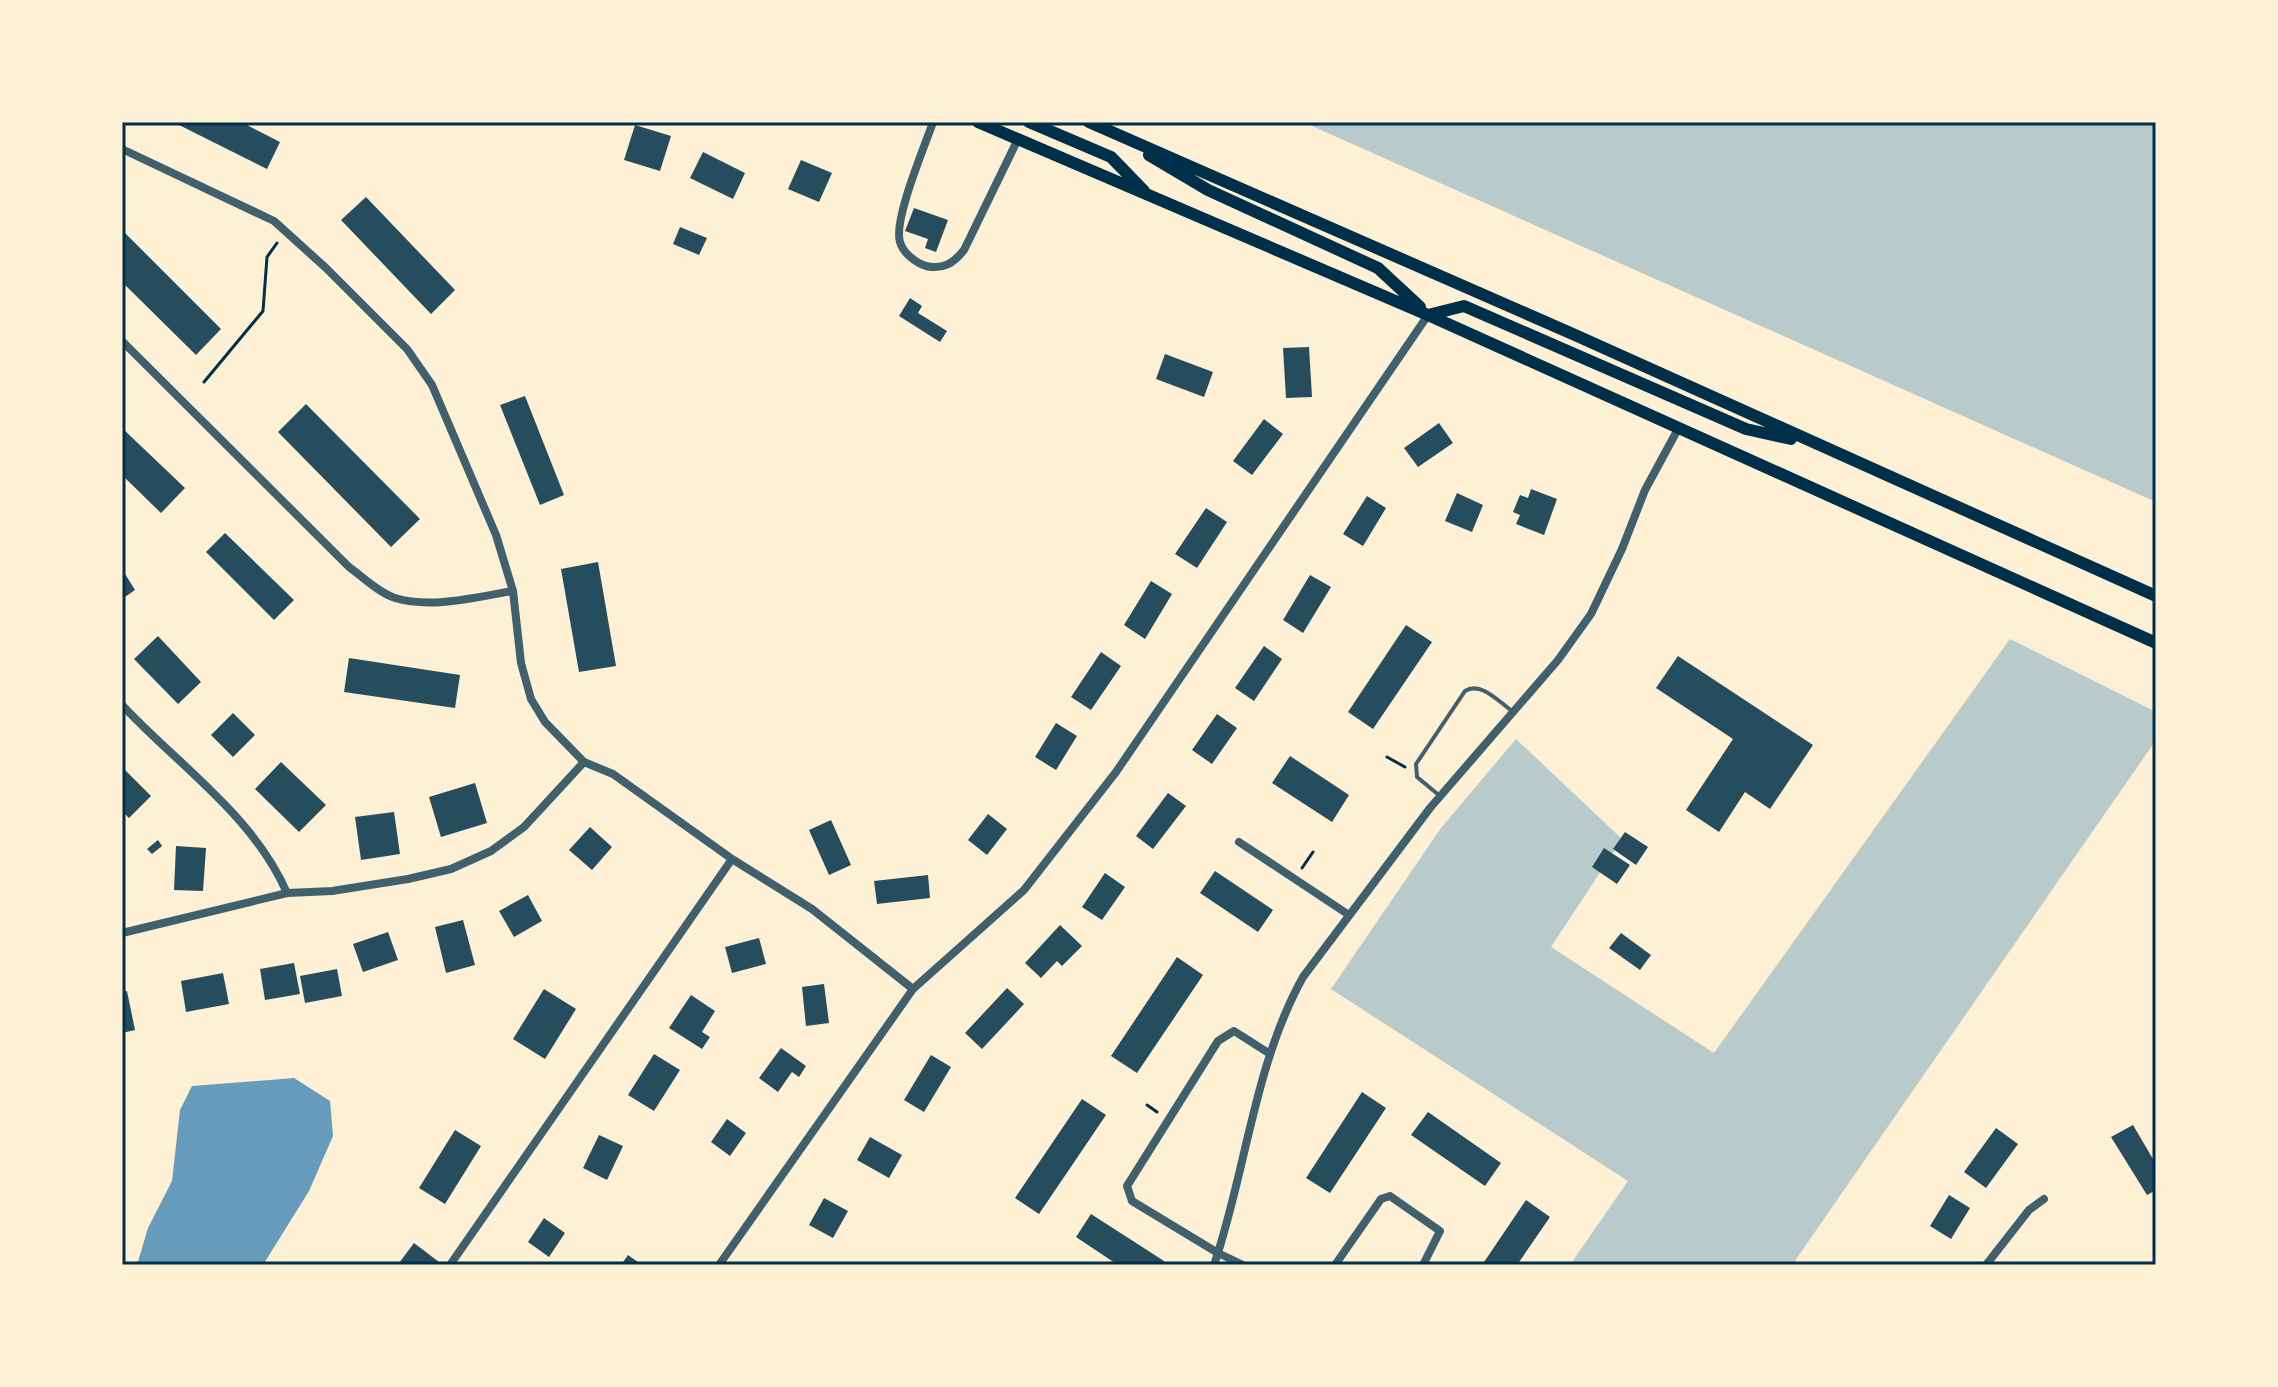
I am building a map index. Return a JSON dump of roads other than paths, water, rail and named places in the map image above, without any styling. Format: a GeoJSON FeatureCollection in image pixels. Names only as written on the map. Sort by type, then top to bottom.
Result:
{"type":"FeatureCollection","features":[{"type":"Feature","properties":{"kind":"highway"},"geometry":{"type":"LineString","coordinates":[[978,122],[1428,315],[2156,643]]}},
{"type":"Feature","properties":{"kind":"highway"},"geometry":{"type":"LineString","coordinates":[[1029,122],[1111,157],[1149,195]]}},
{"type":"Feature","properties":{"kind":"highway"},"geometry":{"type":"LineString","coordinates":[[1096,124],[1208,190],[1378,268],[1428,315]]}},
{"type":"Feature","properties":{"kind":"highway"},"geometry":{"type":"LineString","coordinates":[[1096,124],[2156,596]]}},
{"type":"Feature","properties":{"kind":"highway"},"geometry":{"type":"LineString","coordinates":[[1428,315],[1464,306],[1746,429],[1817,445]]}},
{"type":"Feature","properties":{"kind":"street"},"geometry":{"type":"LineString","coordinates":[[933,122],[907,196],[899,241],[906,253],[921,265],[935,268],[949,265],[964,250],[1018,139]]}},
{"type":"Feature","properties":{"kind":"street"},"geometry":{"type":"LineString","coordinates":[[122,149],[274,221],[407,349],[432,385],[496,535],[513,591],[521,663],[531,699],[545,722],[584,762],[613,774],[732,859],[812,909],[913,989]]}},
{"type":"Feature","properties":{"kind":"street"},"geometry":{"type":"LineString","coordinates":[[719,1265],[913,989],[1024,890],[1116,772],[1428,315]]}},
{"type":"Feature","properties":{"kind":"street"},"geometry":{"type":"LineString","coordinates":[[122,341],[349,567],[393,598],[419,602],[445,601],[513,591]]}},
{"type":"Feature","properties":{"kind":"street"},"geometry":{"type":"LineString","coordinates":[[1214,1265],[1270,1054],[1303,977],[1440,796],[1558,660],[1591,614],[1622,549],[1645,490],[1678,429]]}},
{"type":"Feature","properties":{"kind":"street"},"geometry":{"type":"LineString","coordinates":[[122,705],[256,838],[287,893]]}},
{"type":"Feature","properties":{"kind":"street"},"geometry":{"type":"LineString","coordinates":[[122,933],[287,893],[332,891],[451,869],[491,851],[524,827],[584,762]]}},
{"type":"Feature","properties":{"kind":"street"},"geometry":{"type":"LineString","coordinates":[[1239,842],[1349,915]]}},
{"type":"Feature","properties":{"kind":"street"},"geometry":{"type":"LineString","coordinates":[[450,1265],[732,859]]}},
{"type":"Feature","properties":{"kind":"street"},"geometry":{"type":"LineString","coordinates":[[1243,1265],[1132,1201],[1127,1186],[1218,1041],[1234,1031],[1270,1054]]}},
{"type":"Feature","properties":{"kind":"street"},"geometry":{"type":"LineString","coordinates":[[1335,1265],[1381,1199],[1390,1196],[1440,1231],[1423,1265]]}},
{"type":"Feature","properties":{"kind":"street"},"geometry":{"type":"LineString","coordinates":[[1986,1265],[2029,1210],[2044,1199]]}},
{"type":"Feature","properties":{"kind":"lane"},"geometry":{"type":"LineString","coordinates":[[1440,796],[1416,774],[1419,758],[1465,691],[1471,687],[1479,688],[1512,711]]}},
{"type":"Feature","properties":{"kind":"water"},"geometry":{"type":"Polygon","coordinates":[[[294,1078],[330,1101],[333,1136],[309,1191],[263,1265],[137,1265],[148,1228],[172,1181],[180,1110],[192,1086],[294,1078]]]}}]}
